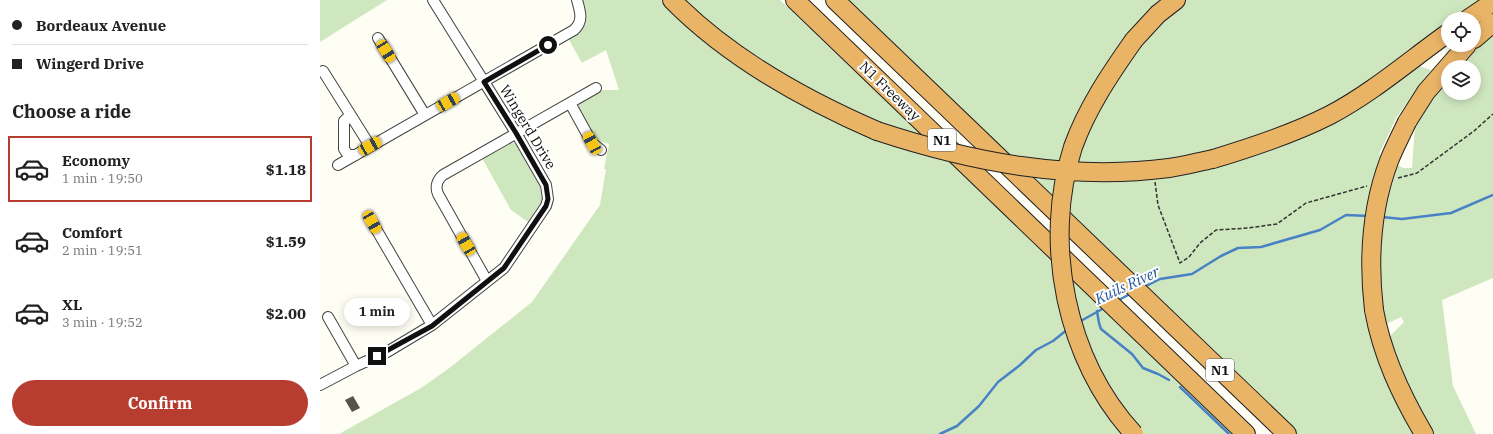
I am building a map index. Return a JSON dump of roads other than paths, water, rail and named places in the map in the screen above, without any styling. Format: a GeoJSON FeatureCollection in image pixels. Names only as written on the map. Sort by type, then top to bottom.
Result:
{"type":"FeatureCollection","features":[{"type":"Feature","properties":{"kind":"highway"},"geometry":{"type":"LineString","coordinates":[[672,0],[706,32],[790,89],[838,114],[877,131],[961,156],[1025,168],[1101,172],[1169,168],[1213,159],[1247,149],[1276,138],[1331,114],[1370,90],[1441,38]]}},
{"type":"Feature","properties":{"kind":"highway","name":"N1 Freeway"},"geometry":{"type":"LineString","coordinates":[[795,0],[1246,434]]}},
{"type":"Feature","properties":{"kind":"highway","name":"N1 Freeway"},"geometry":{"type":"LineString","coordinates":[[835,0],[1287,434]]}},
{"type":"Feature","properties":{"kind":"highway"},"geometry":{"type":"LineString","coordinates":[[1134,434],[1116,412],[1101,389],[1090,367],[1074,327],[1064,289],[1061,263],[1060,225],[1064,185],[1073,148],[1087,113],[1099,92],[1134,40],[1158,14],[1176,0]]}},
{"type":"Feature","properties":{"kind":"highway"},"geometry":{"type":"LineString","coordinates":[[1478,12],[1493,2]]}},
{"type":"Feature","properties":{"kind":"highway"},"geometry":{"type":"LineString","coordinates":[[1481,33],[1493,23]]}},
{"type":"Feature","properties":{"kind":"highway"},"geometry":{"type":"LineString","coordinates":[[1424,434],[1393,374],[1382,342],[1374,310],[1371,260],[1373,219],[1379,192],[1389,161],[1407,122],[1426,92],[1461,52]]}},
{"type":"Feature","properties":{"kind":"street","name":"Wingerd Drive"},"geometry":{"type":"LineString","coordinates":[[320,386],[356,366],[387,352],[432,326],[504,268],[546,206],[548,199],[546,185],[516,133],[432,0]]}},
{"type":"Feature","properties":{"kind":"street"},"geometry":{"type":"LineString","coordinates":[[338,165],[578,27],[581,16],[577,0]]}},
{"type":"Feature","properties":{"kind":"street"},"geometry":{"type":"LineString","coordinates":[[378,38],[425,115]]}},
{"type":"Feature","properties":{"kind":"street"},"geometry":{"type":"LineString","coordinates":[[323,71],[370,146]]}},
{"type":"Feature","properties":{"kind":"street"},"geometry":{"type":"LineString","coordinates":[[487,281],[438,194],[436,184],[443,175],[596,88]]}},
{"type":"Feature","properties":{"kind":"street"},"geometry":{"type":"LineString","coordinates":[[570,103],[592,143],[601,150]]}},
{"type":"Feature","properties":{"kind":"street"},"geometry":{"type":"LineString","coordinates":[[353,119],[347,118],[344,121],[344,149],[348,155],[356,155]]}},
{"type":"Feature","properties":{"kind":"street"},"geometry":{"type":"LineString","coordinates":[[372,222],[432,326]]}},
{"type":"Feature","properties":{"kind":"street"},"geometry":{"type":"LineString","coordinates":[[328,318],[356,366]]}},
{"type":"Feature","properties":{"kind":"waterway","name":"Kuils River"},"geometry":{"type":"LineString","coordinates":[[1382,217],[1402,219],[1451,213],[1493,195]]}},
{"type":"Feature","properties":{"kind":"waterway","name":"Kuils River"},"geometry":{"type":"LineString","coordinates":[[1144,287],[1160,279],[1192,274],[1221,256],[1238,248],[1261,247],[1320,230],[1346,215],[1369,216]]}},
{"type":"Feature","properties":{"kind":"waterway","name":"Kuils River"},"geometry":{"type":"LineString","coordinates":[[1117,301],[1130,294]]}},
{"type":"Feature","properties":{"kind":"waterway","name":"Kuils River"},"geometry":{"type":"LineString","coordinates":[[1079,322],[1104,308]]}},
{"type":"Feature","properties":{"kind":"waterway"},"geometry":{"type":"LineString","coordinates":[[1097,311],[1101,329],[1132,354],[1143,368],[1169,380]]}},
{"type":"Feature","properties":{"kind":"waterway","name":"Kuils River"},"geometry":{"type":"LineString","coordinates":[[940,434],[957,426],[979,406],[998,382],[1036,350],[1053,341],[1068,329]]}},
{"type":"Feature","properties":{"kind":"waterway"},"geometry":{"type":"LineString","coordinates":[[1180,387],[1229,434]]}}]}
